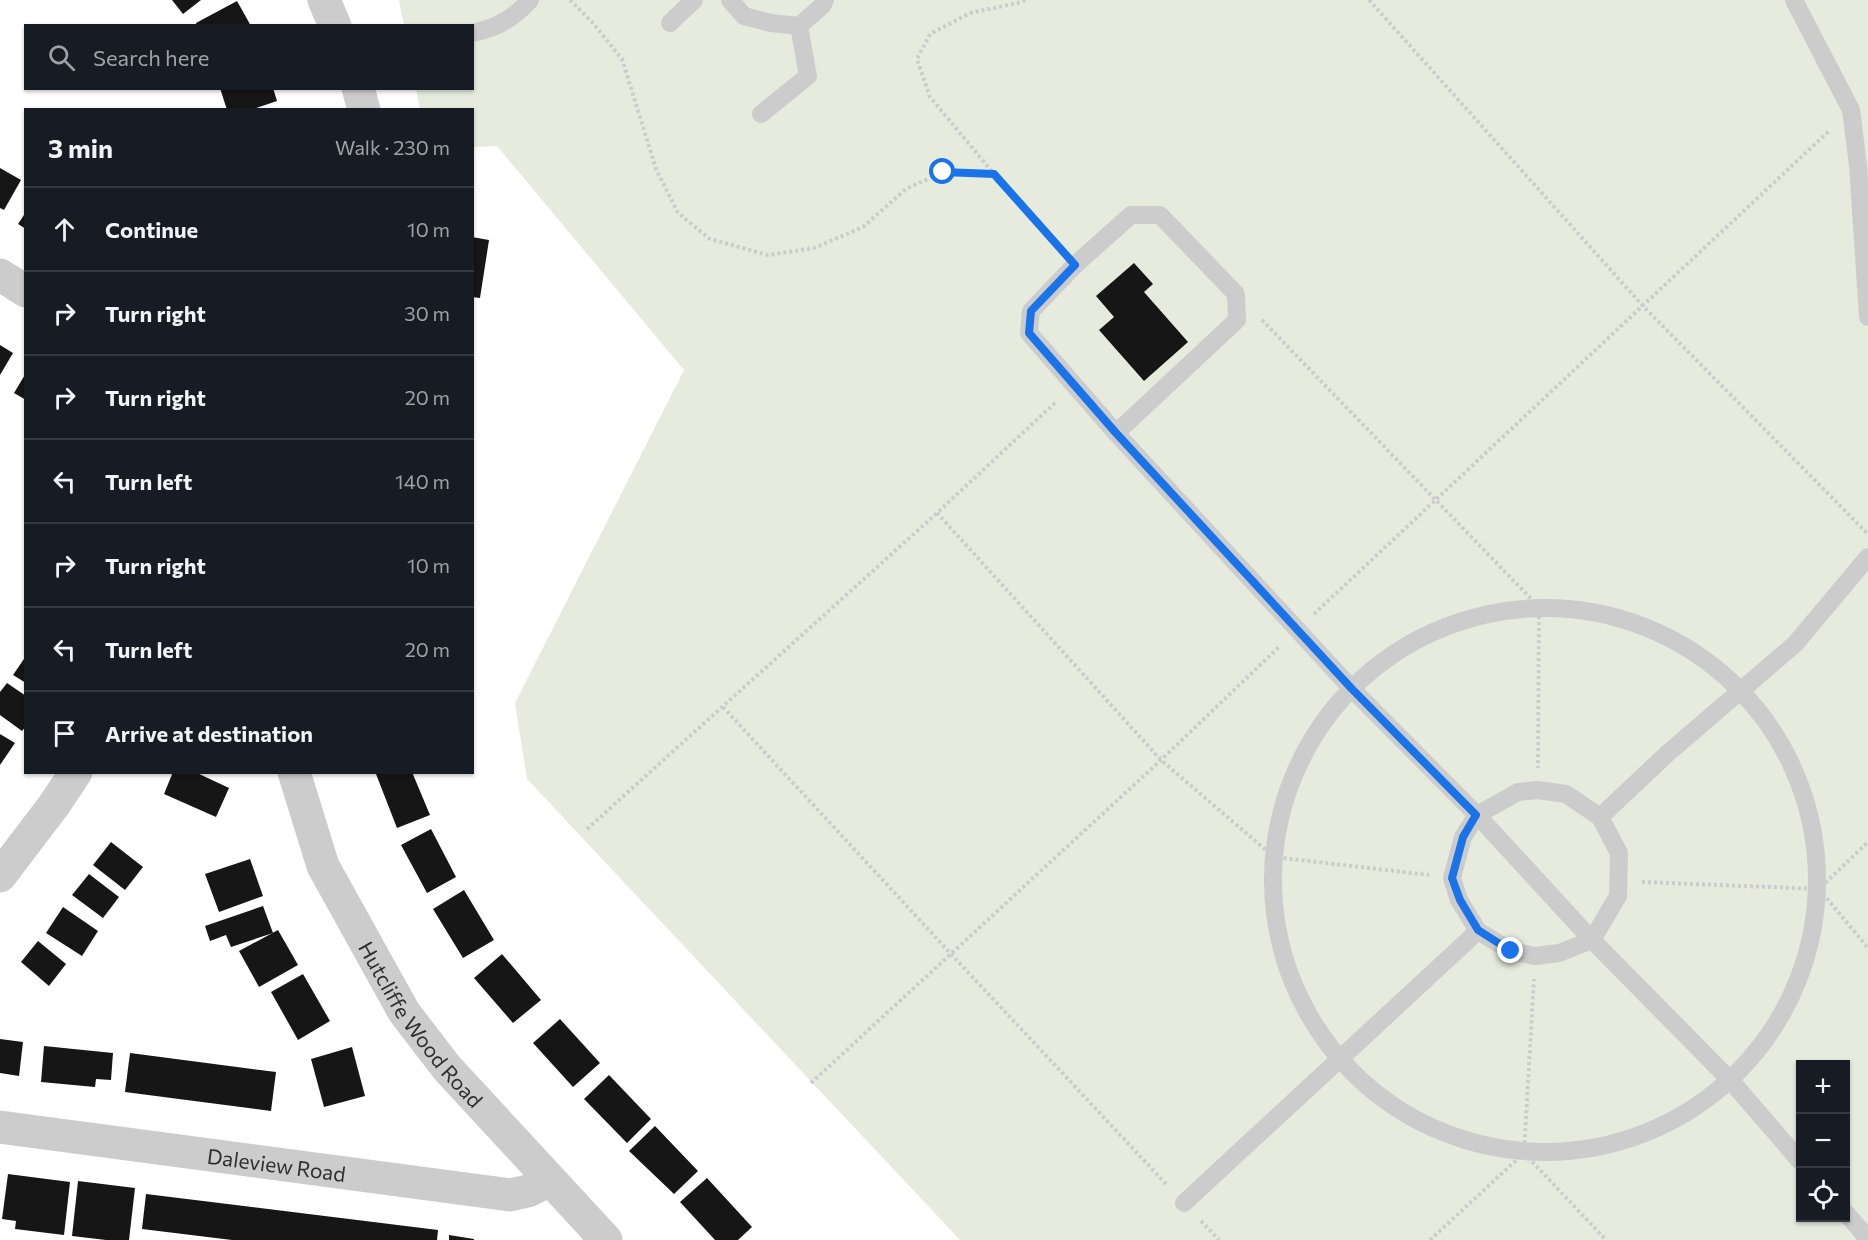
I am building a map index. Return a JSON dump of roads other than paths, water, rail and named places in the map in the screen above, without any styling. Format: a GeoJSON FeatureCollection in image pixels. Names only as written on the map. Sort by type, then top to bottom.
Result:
{"type":"FeatureCollection","features":[{"type":"Feature","properties":{"kind":"street"},"geometry":{"type":"LineString","coordinates":[[324,0],[334,24]]}},
{"type":"Feature","properties":{"kind":"street"},"geometry":{"type":"LineString","coordinates":[[359,90],[363,108]]}},
{"type":"Feature","properties":{"kind":"street"},"geometry":{"type":"LineString","coordinates":[[0,275],[24,290]]}},
{"type":"Feature","properties":{"kind":"street"},"geometry":{"type":"LineString","coordinates":[[0,876],[75,774]]}},
{"type":"Feature","properties":{"kind":"street","name":"Hutcliffe Wood Road"},"geometry":{"type":"LineString","coordinates":[[295,774],[323,866],[404,1012],[447,1068],[606,1240]]}},
{"type":"Feature","properties":{"kind":"street","name":"Daleview Road"},"geometry":{"type":"LineString","coordinates":[[0,1127],[510,1195],[528,1191],[550,1180]]}},
{"type":"Feature","properties":{"kind":"lane"},"geometry":{"type":"LineString","coordinates":[[474,33],[489,30],[517,14],[530,0]]}},
{"type":"Feature","properties":{"kind":"lane"},"geometry":{"type":"LineString","coordinates":[[670,23],[694,0]]}},
{"type":"Feature","properties":{"kind":"lane"},"geometry":{"type":"LineString","coordinates":[[730,0],[744,16],[771,23],[799,26],[822,6],[825,0]]}},
{"type":"Feature","properties":{"kind":"lane"},"geometry":{"type":"LineString","coordinates":[[1794,0],[1851,110],[1858,165],[1868,317]]}},
{"type":"Feature","properties":{"kind":"lane"},"geometry":{"type":"LineString","coordinates":[[761,114],[808,76],[799,26]]}},
{"type":"Feature","properties":{"kind":"lane"},"geometry":{"type":"LineString","coordinates":[[1116,433],[1237,321],[1236,294],[1160,215],[1131,215],[1075,265],[1031,311],[1029,333],[1116,433],[1297,630],[1476,815],[1592,940],[1731,1081],[1796,1156]]}},
{"type":"Feature","properties":{"kind":"lane"},"geometry":{"type":"LineString","coordinates":[[1600,817],[1668,753],[1795,644],[1868,557]]}},
{"type":"Feature","properties":{"kind":"lane"},"geometry":{"type":"LineString","coordinates":[[1539,607],[1627,619],[1696,652],[1742,690],[1778,734],[1804,789],[1816,839],[1819,889],[1807,962],[1770,1037],[1731,1081],[1666,1126],[1614,1145],[1524,1153],[1477,1145],[1413,1120],[1372,1093],[1338,1060],[1303,1009],[1279,947],[1271,888],[1274,857],[1288,786],[1317,728],[1352,689],[1412,641],[1477,615],[1539,607]]}},
{"type":"Feature","properties":{"kind":"lane"},"geometry":{"type":"LineString","coordinates":[[1538,790],[1566,794],[1600,817],[1619,853],[1619,881],[1618,896],[1592,940],[1559,953],[1535,956],[1511,951],[1478,930],[1460,900],[1452,878],[1463,837],[1476,815],[1518,792],[1538,790]]}},
{"type":"Feature","properties":{"kind":"lane"},"geometry":{"type":"LineString","coordinates":[[1184,1203],[1478,930]]}},
{"type":"Feature","properties":{"kind":"lane"},"geometry":{"type":"LineString","coordinates":[[1850,1219],[1868,1239]]}}]}
